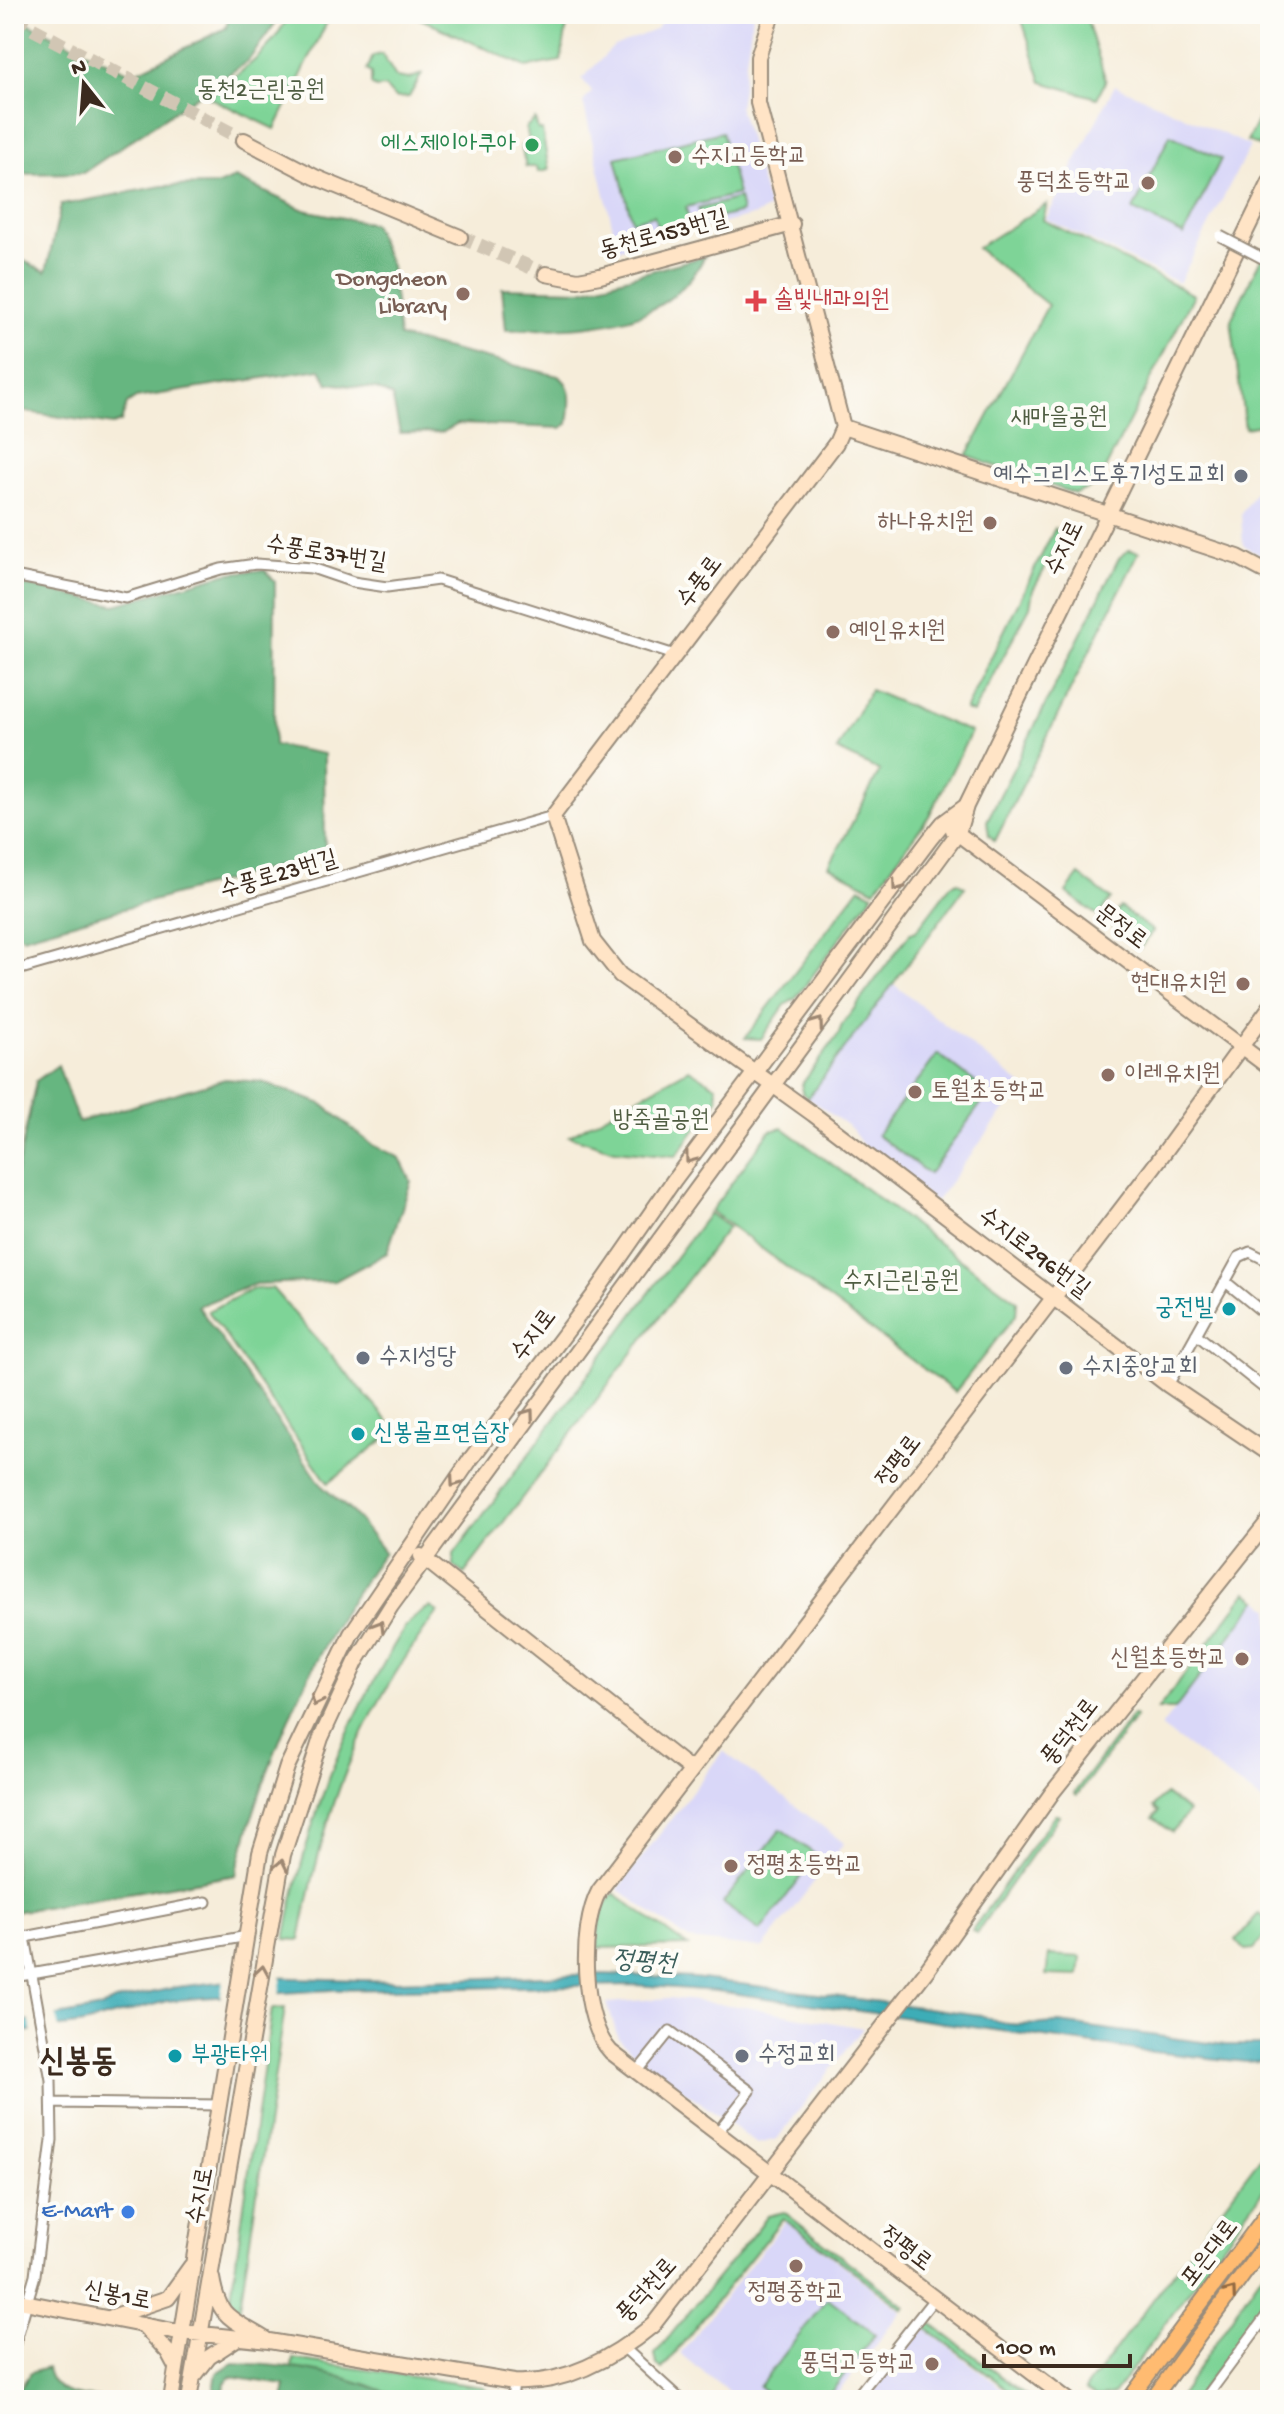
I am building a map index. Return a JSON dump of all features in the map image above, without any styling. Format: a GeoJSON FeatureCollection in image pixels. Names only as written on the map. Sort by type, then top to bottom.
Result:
{"type":"FeatureCollection","features":[{"type":"Feature","properties":{"kind":"main road"},"geometry":{"type":"LineString","coordinates":[[772,14],[758,57],[757,95],[843,427],[1238,557],[1270,574]]}},
{"type":"Feature","properties":{"kind":"main road"},"geometry":{"type":"LineString","coordinates":[[244,140],[315,177],[460,237]]}},
{"type":"Feature","properties":{"kind":"main road","name":"수지로"},"geometry":{"type":"LineString","coordinates":[[189,2400],[283,1855],[321,1738],[356,1662],[426,1559],[958,833],[966,806],[1270,182]]}},
{"type":"Feature","properties":{"kind":"main road","name":"동천로153번길"},"geometry":{"type":"LineString","coordinates":[[546,274],[578,280],[600,276],[792,224]]}},
{"type":"Feature","properties":{"kind":"main road","name":"수풍로"},"geometry":{"type":"LineString","coordinates":[[553,816],[836,443],[843,427]]}},
{"type":"Feature","properties":{"kind":"main road","name":"수지로"},"geometry":{"type":"LineString","coordinates":[[171,2400],[260,1853],[287,1767],[351,1634],[410,1547],[753,1073],[943,823],[966,806]]}},
{"type":"Feature","properties":{"kind":"main road"},"geometry":{"type":"LineString","coordinates":[[553,816],[586,924],[599,952],[634,987],[771,1086]]}},
{"type":"Feature","properties":{"kind":"main road","name":"문정로"},"geometry":{"type":"LineString","coordinates":[[943,823],[1270,1068]]}},
{"type":"Feature","properties":{"kind":"main road","name":"정평로"},"geometry":{"type":"LineString","coordinates":[[1068,2400],[606,2047],[595,2024],[590,1997],[586,1952],[590,1913],[599,1891],[690,1769],[708,1751],[1155,1165],[1270,1007]]}},
{"type":"Feature","properties":{"kind":"main road","name":"수지로296번길"},"geometry":{"type":"LineString","coordinates":[[771,1086],[1168,1385],[1270,1454]]}},
{"type":"Feature","properties":{"kind":"main road","name":"풍덕천로"},"geometry":{"type":"LineString","coordinates":[[199,2334],[269,2341],[514,2382],[551,2380],[585,2369],[653,2325],[918,1982],[1052,1793],[1270,1519]]}},
{"type":"Feature","properties":{"kind":"main road"},"geometry":{"type":"LineString","coordinates":[[410,1547],[690,1769]]}},
{"type":"Feature","properties":{"kind":"main road","name":"포은대로"},"geometry":{"type":"LineString","coordinates":[[1129,2400],[1270,2210]]}},
{"type":"Feature","properties":{"kind":"main road","name":"포은대로"},"geometry":{"type":"LineString","coordinates":[[1152,2400],[1270,2238]]}},
{"type":"Feature","properties":{"kind":"main road"},"geometry":{"type":"LineString","coordinates":[[112,2317],[168,2298],[196,2259]]}},
{"type":"Feature","properties":{"kind":"main road"},"geometry":{"type":"LineString","coordinates":[[211,2269],[222,2312],[231,2321],[269,2341]]}},
{"type":"Feature","properties":{"kind":"main road","name":"신봉1로"},"geometry":{"type":"LineString","coordinates":[[20,2302],[199,2334]]}},
{"type":"Feature","properties":{"kind":"main road"},"geometry":{"type":"LineString","coordinates":[[143,2325],[168,2352],[176,2367]]}},
{"type":"Feature","properties":{"kind":"main road"},"geometry":{"type":"LineString","coordinates":[[192,2379],[209,2357],[238,2338]]}},
{"type":"Feature","properties":{"kind":"street"},"geometry":{"type":"LineString","coordinates":[[1220,236],[1266,260]]}},
{"type":"Feature","properties":{"kind":"street","name":"수풍로37번길"},"geometry":{"type":"LineString","coordinates":[[14,576],[126,598],[221,569],[256,564],[312,568],[353,582],[387,587],[438,580],[675,655]]}},
{"type":"Feature","properties":{"kind":"street","name":"수풍로23번길"},"geometry":{"type":"LineString","coordinates":[[14,971],[553,816]]}},
{"type":"Feature","properties":{"kind":"street"},"geometry":{"type":"LineString","coordinates":[[1168,1385],[1244,1253],[1270,1262]]}},
{"type":"Feature","properties":{"kind":"street"},"geometry":{"type":"LineString","coordinates":[[1227,1283],[1270,1318]]}},
{"type":"Feature","properties":{"kind":"street"},"geometry":{"type":"LineString","coordinates":[[1196,1334],[1270,1393]]}},
{"type":"Feature","properties":{"kind":"street"},"geometry":{"type":"LineString","coordinates":[[14,2347],[20,2302],[35,2275],[47,2189],[53,2103],[46,2044],[25,1937],[206,1902]]}},
{"type":"Feature","properties":{"kind":"street"},"geometry":{"type":"LineString","coordinates":[[14,1977],[247,1942]]}},
{"type":"Feature","properties":{"kind":"street"},"geometry":{"type":"LineString","coordinates":[[637,2072],[670,2031],[750,2091],[717,2133]]}},
{"type":"Feature","properties":{"kind":"street"},"geometry":{"type":"LineString","coordinates":[[53,2103],[221,2105]]}},
{"type":"Feature","properties":{"kind":"street"},"geometry":{"type":"LineString","coordinates":[[854,2400],[934,2299]]}},
{"type":"Feature","properties":{"kind":"street"},"geometry":{"type":"LineString","coordinates":[[1204,2400],[1270,2311]]}},
{"type":"Feature","properties":{"kind":"street"},"geometry":{"type":"LineString","coordinates":[[623,2347],[681,2400]]}},
{"type":"Feature","properties":{"kind":"street"},"geometry":{"type":"LineString","coordinates":[[512,2400],[514,2382]]}},
{"type":"Feature","properties":{"kind":"shaded area","name":"수지고등학교"},"geometry":{"type":"Polygon","coordinates":[[[689,14],[753,14],[739,107],[769,208],[756,215],[618,249],[583,102],[592,92],[582,79],[614,46],[655,30],[664,20],[689,14]]]}},
{"type":"Feature","properties":{"kind":"shaded area","name":"풍덕초등학교"},"geometry":{"type":"Polygon","coordinates":[[[1115,85],[1250,146],[1179,283],[1046,219],[1115,85]]]}},
{"type":"Feature","properties":{"kind":"shaded area"},"geometry":{"type":"Polygon","coordinates":[[[1270,468],[1270,560],[1243,545],[1241,514],[1270,468]]]}},
{"type":"Feature","properties":{"kind":"shaded area","name":"토월초등학교"},"geometry":{"type":"Polygon","coordinates":[[[892,983],[1023,1086],[935,1202],[864,1147],[851,1128],[808,1098],[892,983]]]}},
{"type":"Feature","properties":{"kind":"shaded area","name":"신월초등학교"},"geometry":{"type":"Polygon","coordinates":[[[1258,1599],[1270,1609],[1270,1807],[1161,1727],[1258,1599]]]}},
{"type":"Feature","properties":{"kind":"shaded area","name":"정평초등학교"},"geometry":{"type":"Polygon","coordinates":[[[723,1751],[844,1843],[763,1948],[689,1940],[618,1889],[723,1751]]]}},
{"type":"Feature","properties":{"kind":"shaded area"},"geometry":{"type":"Polygon","coordinates":[[[669,1998],[746,2007],[863,2028],[777,2139],[757,2144],[635,2055],[618,2038],[607,2003],[669,1998]]]}},
{"type":"Feature","properties":{"kind":"shaded area","name":"정평중학교"},"geometry":{"type":"Polygon","coordinates":[[[785,2221],[902,2311],[832,2400],[739,2400],[680,2354],[785,2221]]]}},
{"type":"Feature","properties":{"kind":"shaded area","name":"풍덕고등학교"},"geometry":{"type":"Polygon","coordinates":[[[923,2327],[1017,2400],[866,2400],[923,2327]]]}},
{"type":"Feature","properties":{"kind":"green space"},"geometry":{"type":"Polygon","coordinates":[[[229,14],[282,14],[248,61],[83,173],[14,174],[14,16],[132,74],[226,28],[229,14]]]}},
{"type":"Feature","properties":{"kind":"green space","name":"동천2근린공원"},"geometry":{"type":"Polygon","coordinates":[[[289,14],[331,14],[275,129],[208,97],[265,50],[289,14]]]}},
{"type":"Feature","properties":{"kind":"green space"},"geometry":{"type":"Polygon","coordinates":[[[410,14],[569,14],[561,61],[526,67],[410,14]]]}},
{"type":"Feature","properties":{"kind":"green space"},"geometry":{"type":"Polygon","coordinates":[[[1020,14],[1085,14],[1106,81],[1097,98],[1042,82],[1020,14]]]}},
{"type":"Feature","properties":{"kind":"green space"},"geometry":{"type":"Polygon","coordinates":[[[382,54],[396,77],[409,79],[422,74],[409,97],[395,98],[385,87],[376,88],[371,84],[371,73],[367,70],[373,56],[382,54]]]}},
{"type":"Feature","properties":{"kind":"green space"},"geometry":{"type":"Polygon","coordinates":[[[1270,96],[1270,124],[1259,146],[1247,141],[1270,96]]]}},
{"type":"Feature","properties":{"kind":"green space","name":"에스제이아쿠아"},"geometry":{"type":"Polygon","coordinates":[[[535,119],[538,130],[542,130],[549,170],[538,172],[537,167],[526,167],[521,146],[529,141],[526,127],[535,119]]]}},
{"type":"Feature","properties":{"kind":"green space"},"geometry":{"type":"Polygon","coordinates":[[[722,132],[738,194],[686,207],[690,226],[659,234],[654,215],[632,221],[616,158],[722,132]]]}},
{"type":"Feature","properties":{"kind":"green space"},"geometry":{"type":"Polygon","coordinates":[[[1170,135],[1221,159],[1184,235],[1133,210],[1170,135]]]}},
{"type":"Feature","properties":{"kind":"green space"},"geometry":{"type":"Polygon","coordinates":[[[235,178],[304,210],[373,224],[391,266],[399,337],[558,376],[569,391],[568,424],[561,428],[458,424],[443,432],[400,433],[392,396],[376,389],[328,383],[320,369],[136,398],[127,404],[121,422],[113,425],[14,410],[14,256],[46,272],[61,205],[162,186],[218,185],[235,178]]]}},
{"type":"Feature","properties":{"kind":"green space"},"geometry":{"type":"Polygon","coordinates":[[[739,198],[742,212],[702,222],[698,209],[739,198]]]}},
{"type":"Feature","properties":{"kind":"green space","name":"새마을공원"},"geometry":{"type":"Polygon","coordinates":[[[1047,204],[1043,220],[1194,295],[1097,485],[1075,494],[967,456],[1048,305],[977,248],[1047,204]]]}},
{"type":"Feature","properties":{"kind":"green space"},"geometry":{"type":"Polygon","coordinates":[[[1270,240],[1270,423],[1245,428],[1231,320],[1270,240]]]}},
{"type":"Feature","properties":{"kind":"green space"},"geometry":{"type":"Polygon","coordinates":[[[705,256],[688,281],[668,300],[644,313],[592,326],[506,330],[502,288],[582,290],[705,256]]]}},
{"type":"Feature","properties":{"kind":"green space"},"geometry":{"type":"Polygon","coordinates":[[[1055,528],[1062,538],[1033,590],[1030,607],[973,713],[965,710],[1055,528]]]}},
{"type":"Feature","properties":{"kind":"green space"},"geometry":{"type":"Polygon","coordinates":[[[1129,550],[1139,552],[995,841],[989,835],[987,821],[1119,558],[1129,550]]]}},
{"type":"Feature","properties":{"kind":"green space"},"geometry":{"type":"Polygon","coordinates":[[[265,570],[275,582],[274,745],[324,754],[325,853],[23,937],[14,932],[14,583],[115,605],[228,573],[265,570]]]}},
{"type":"Feature","properties":{"kind":"green space"},"geometry":{"type":"Polygon","coordinates":[[[870,690],[971,732],[929,816],[875,890],[829,866],[880,771],[837,750],[870,690]]]}},
{"type":"Feature","properties":{"kind":"green space"},"geometry":{"type":"Polygon","coordinates":[[[1079,875],[1111,899],[1098,916],[1066,892],[1079,875]]]}},
{"type":"Feature","properties":{"kind":"green space"},"geometry":{"type":"Polygon","coordinates":[[[958,882],[965,887],[808,1098],[802,1093],[802,1084],[842,1025],[910,933],[916,931],[951,885],[958,882]]]}},
{"type":"Feature","properties":{"kind":"green space"},"geometry":{"type":"Polygon","coordinates":[[[860,887],[873,894],[796,998],[785,1005],[761,1039],[745,1038],[860,887]]]}},
{"type":"Feature","properties":{"kind":"green space"},"geometry":{"type":"Polygon","coordinates":[[[1120,907],[1153,931],[1140,948],[1108,923],[1120,907]]]}},
{"type":"Feature","properties":{"kind":"green space"},"geometry":{"type":"Polygon","coordinates":[[[938,1054],[989,1093],[929,1174],[877,1135],[938,1054]]]}},
{"type":"Feature","properties":{"kind":"green space"},"geometry":{"type":"Polygon","coordinates":[[[58,1065],[78,1122],[225,1079],[262,1082],[322,1104],[371,1144],[400,1158],[411,1181],[387,1253],[335,1281],[255,1284],[198,1306],[323,1487],[354,1514],[384,1552],[335,1626],[294,1706],[261,1790],[236,1875],[14,1912],[14,1185],[36,1081],[58,1065]]]}},
{"type":"Feature","properties":{"kind":"green space","name":"방죽골공원"},"geometry":{"type":"Polygon","coordinates":[[[689,1069],[716,1086],[718,1099],[676,1156],[615,1150],[569,1136],[689,1069]]]}},
{"type":"Feature","properties":{"kind":"green space","name":"수지근린공원"},"geometry":{"type":"Polygon","coordinates":[[[783,1128],[1017,1301],[1016,1315],[955,1392],[711,1211],[770,1131],[783,1128]]]}},
{"type":"Feature","properties":{"kind":"green space"},"geometry":{"type":"Polygon","coordinates":[[[709,1213],[728,1227],[464,1574],[454,1566],[454,1554],[709,1213]]]}},
{"type":"Feature","properties":{"kind":"green space","name":"신봉골프연습장"},"geometry":{"type":"Polygon","coordinates":[[[272,1288],[396,1430],[328,1483],[208,1311],[253,1289],[272,1288]]]}},
{"type":"Feature","properties":{"kind":"green space"},"geometry":{"type":"Polygon","coordinates":[[[1247,1592],[1258,1600],[1175,1709],[1158,1709],[1247,1592]]]}},
{"type":"Feature","properties":{"kind":"green space"},"geometry":{"type":"Polygon","coordinates":[[[430,1607],[438,1612],[386,1689],[348,1767],[320,1849],[300,1940],[285,1939],[301,1866],[335,1762],[366,1696],[403,1630],[430,1607]]]}},
{"type":"Feature","properties":{"kind":"green space"},"geometry":{"type":"Polygon","coordinates":[[[1133,1715],[1136,1717],[1077,1795],[1074,1793],[1133,1715]]]}},
{"type":"Feature","properties":{"kind":"green space"},"geometry":{"type":"Polygon","coordinates":[[[1165,1794],[1188,1812],[1172,1832],[1153,1818],[1158,1812],[1153,1807],[1165,1794]]]}},
{"type":"Feature","properties":{"kind":"green space"},"geometry":{"type":"Polygon","coordinates":[[[1055,1814],[1059,1816],[976,1933],[972,1930],[1055,1814]]]}},
{"type":"Feature","properties":{"kind":"green space"},"geometry":{"type":"Polygon","coordinates":[[[781,1829],[817,1856],[760,1931],[723,1903],[781,1829]]]}},
{"type":"Feature","properties":{"kind":"green space"},"geometry":{"type":"Polygon","coordinates":[[[614,1893],[687,1946],[597,1948],[600,1919],[614,1893]]]}},
{"type":"Feature","properties":{"kind":"green space"},"geometry":{"type":"Polygon","coordinates":[[[1259,1913],[1270,1923],[1270,1929],[1254,1949],[1245,1950],[1236,1940],[1259,1913]]]}},
{"type":"Feature","properties":{"kind":"green space"},"geometry":{"type":"Polygon","coordinates":[[[1049,1955],[1081,1957],[1079,1976],[1046,1975],[1049,1955]]]}},
{"type":"Feature","properties":{"kind":"green space"},"geometry":{"type":"Polygon","coordinates":[[[285,2008],[238,2319],[229,2310],[272,2009],[285,2008]]]}},
{"type":"Feature","properties":{"kind":"green space"},"geometry":{"type":"Polygon","coordinates":[[[1270,2144],[1270,2181],[1113,2395],[1096,2397],[1085,2390],[1270,2144]]]}},
{"type":"Feature","properties":{"kind":"green space"},"geometry":{"type":"Polygon","coordinates":[[[784,2212],[905,2306],[903,2309],[783,2218],[662,2369],[657,2365],[655,2354],[768,2216],[784,2212]]]}},
{"type":"Feature","properties":{"kind":"green space"},"geometry":{"type":"Polygon","coordinates":[[[1270,2262],[1270,2297],[1194,2400],[1176,2400],[1246,2296],[1270,2262]]]}},
{"type":"Feature","properties":{"kind":"green space"},"geometry":{"type":"Polygon","coordinates":[[[828,2298],[875,2334],[825,2400],[776,2400],[759,2387],[828,2298]]]}},
{"type":"Feature","properties":{"kind":"green space"},"geometry":{"type":"Polygon","coordinates":[[[928,2321],[1032,2400],[1022,2400],[924,2326],[928,2321]]]}},
{"type":"Feature","properties":{"kind":"green space"},"geometry":{"type":"Polygon","coordinates":[[[293,2359],[482,2387],[497,2400],[288,2400],[293,2359]]]}},
{"type":"Feature","properties":{"kind":"green space"},"geometry":{"type":"Polygon","coordinates":[[[233,2363],[320,2372],[404,2400],[285,2400],[285,2385],[230,2377],[225,2383],[223,2400],[212,2400],[217,2373],[233,2363]]]}},
{"type":"Feature","properties":{"kind":"green space"},"geometry":{"type":"Polygon","coordinates":[[[47,2368],[57,2386],[65,2391],[85,2397],[117,2400],[14,2400],[14,2387],[22,2386],[30,2373],[47,2368]]]}},
{"type":"Feature","properties":{"kind":"water","name":"정평천"},"geometry":{"type":"Polygon","coordinates":[[[603,1974],[694,1978],[981,2015],[1009,2024],[1059,2023],[1225,2045],[1270,2045],[1270,2060],[1246,2062],[1144,2051],[716,1991],[635,1985],[332,1990],[199,1998],[167,2001],[84,2024],[14,2033],[14,2024],[101,2008],[115,2001],[177,1987],[261,1977],[394,1981],[603,1974]]]}},
{"type":"Feature","properties":{"kind":"pier"},"geometry":{"type":"Polygon","coordinates":[[[282,1973],[279,1996],[220,2000],[224,1977],[282,1973]]]}},
{"type":"Feature","properties":{"kind":"pier"},"geometry":{"type":"Polygon","coordinates":[[[56,2013],[59,2032],[32,2035],[29,2017],[56,2013]]]}},
{"type":"Feature","properties":{"kind":"tunnel"},"geometry":{"type":"LineString","coordinates":[[14,19],[244,140]]}},
{"type":"Feature","properties":{"kind":"tunnel"},"geometry":{"type":"LineString","coordinates":[[460,237],[546,274]]}},
{"type":"Feature","properties":{"kind":"place","name":"에스제이아쿠아"},"geometry":{"type":"Point","coordinates":[532,145]}},
{"type":"Feature","properties":{"kind":"place","name":"수지고등학교"},"geometry":{"type":"Point","coordinates":[675,157]}},
{"type":"Feature","properties":{"kind":"place","name":"풍덕초등학교"},"geometry":{"type":"Point","coordinates":[1148,183]}},
{"type":"Feature","properties":{"kind":"place","name":"Dongcheon Library"},"geometry":{"type":"Point","coordinates":[463,294]}},
{"type":"Feature","properties":{"kind":"place","name":"솔빛내과의원"},"geometry":{"type":"Point","coordinates":[756,301]}},
{"type":"Feature","properties":{"kind":"place","name":"예수그리스도후기성도교회"},"geometry":{"type":"Point","coordinates":[1241,476]}},
{"type":"Feature","properties":{"kind":"place","name":"하나유치원"},"geometry":{"type":"Point","coordinates":[990,523]}},
{"type":"Feature","properties":{"kind":"place","name":"예인유치원"},"geometry":{"type":"Point","coordinates":[833,632]}},
{"type":"Feature","properties":{"kind":"place","name":"현대유치원"},"geometry":{"type":"Point","coordinates":[1243,984]}},
{"type":"Feature","properties":{"kind":"place","name":"이레유치원"},"geometry":{"type":"Point","coordinates":[1108,1075]}},
{"type":"Feature","properties":{"kind":"place","name":"토월초등학교"},"geometry":{"type":"Point","coordinates":[915,1092]}},
{"type":"Feature","properties":{"kind":"place","name":"궁전빌"},"geometry":{"type":"Point","coordinates":[1229,1309]}},
{"type":"Feature","properties":{"kind":"place","name":"수지성당"},"geometry":{"type":"Point","coordinates":[363,1358]}},
{"type":"Feature","properties":{"kind":"place","name":"수지중앙교회"},"geometry":{"type":"Point","coordinates":[1066,1368]}},
{"type":"Feature","properties":{"kind":"place","name":"신봉골프연습장"},"geometry":{"type":"Point","coordinates":[358,1434]}},
{"type":"Feature","properties":{"kind":"place","name":"신월초등학교"},"geometry":{"type":"Point","coordinates":[1242,1659]}},
{"type":"Feature","properties":{"kind":"place","name":"정평초등학교"},"geometry":{"type":"Point","coordinates":[731,1866]}},
{"type":"Feature","properties":{"kind":"place","name":"부광타워"},"geometry":{"type":"Point","coordinates":[175,2056]}},
{"type":"Feature","properties":{"kind":"place","name":"수정교회"},"geometry":{"type":"Point","coordinates":[742,2056]}},
{"type":"Feature","properties":{"kind":"place","name":"E-Mart"},"geometry":{"type":"Point","coordinates":[128,2212]}},
{"type":"Feature","properties":{"kind":"place","name":"정평중학교"},"geometry":{"type":"Point","coordinates":[796,2266]}},
{"type":"Feature","properties":{"kind":"place","name":"풍덕고등학교"},"geometry":{"type":"Point","coordinates":[932,2364]}},
{"type":"Feature","properties":{"kind":"district","name":"신봉동"},"geometry":{"type":"Point","coordinates":[78,2064]}}]}
